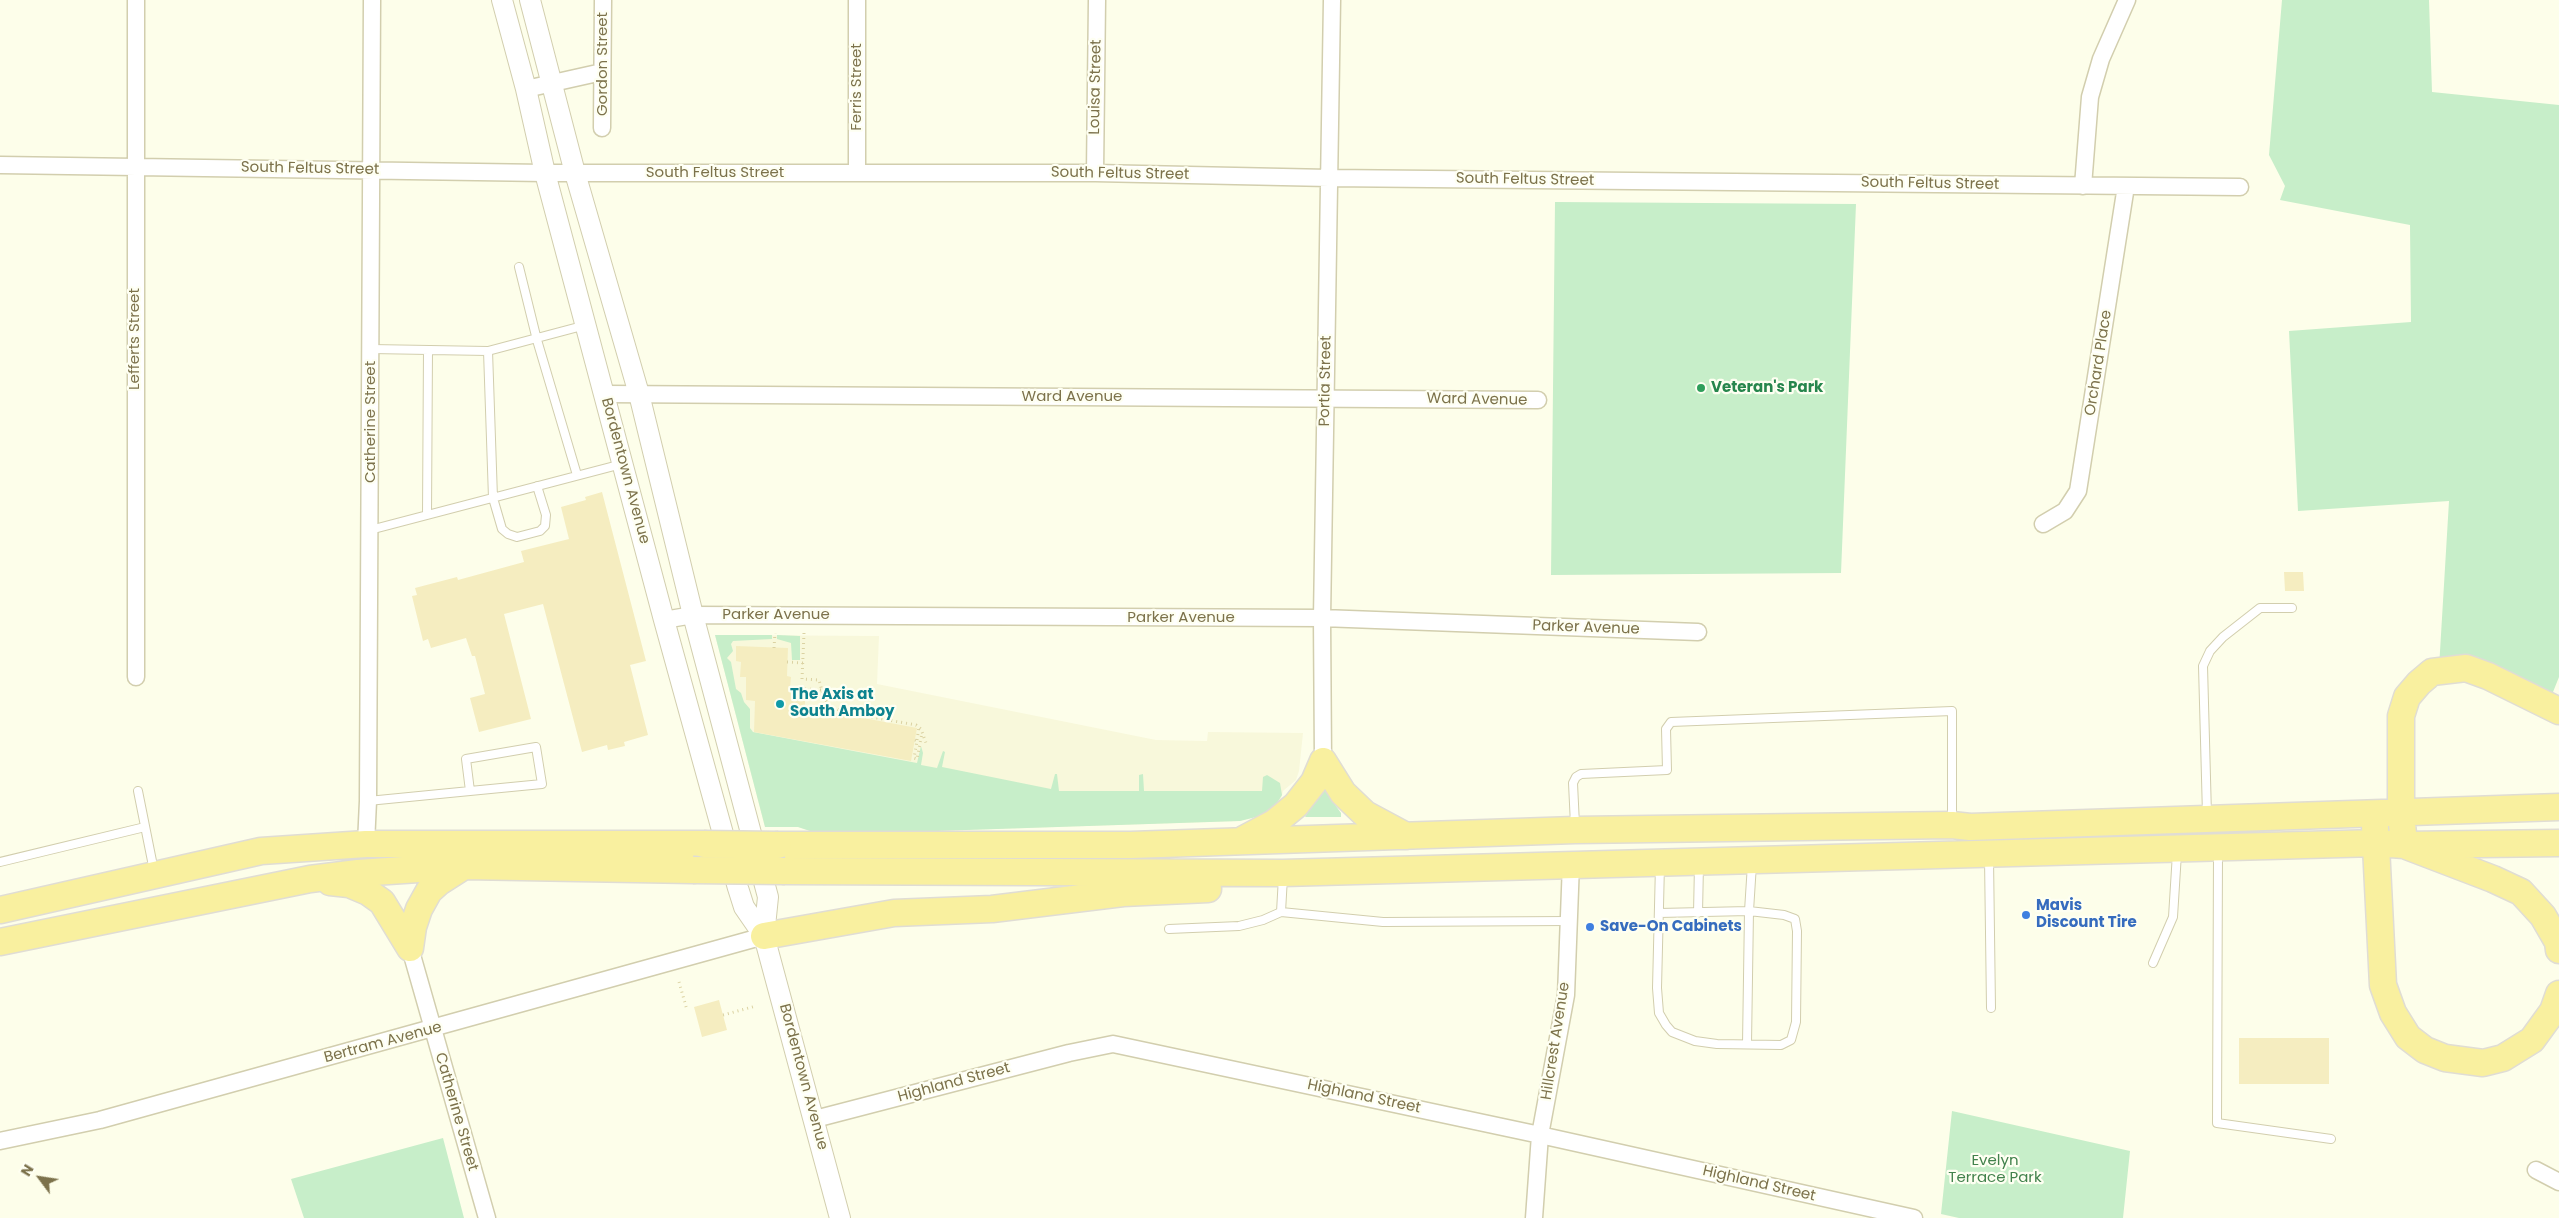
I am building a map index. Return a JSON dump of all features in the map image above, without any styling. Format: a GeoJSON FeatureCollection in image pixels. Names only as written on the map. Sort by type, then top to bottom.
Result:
{"type":"FeatureCollection","features":[{"type":"Feature","properties":{"kind":"highway"},"geometry":{"type":"LineString","coordinates":[[2404,845],[2402,813],[2402,716],[2408,697],[2418,683],[2432,672],[2466,668],[2488,676],[2559,711]]}},
{"type":"Feature","properties":{"kind":"highway"},"geometry":{"type":"LineString","coordinates":[[1324,761],[1343,794],[1365,814],[1408,837]]}},
{"type":"Feature","properties":{"kind":"highway"},"geometry":{"type":"LineString","coordinates":[[1240,841],[1274,823],[1296,804],[1314,782],[1324,761]]}},
{"type":"Feature","properties":{"kind":"highway"},"geometry":{"type":"LineString","coordinates":[[0,910],[261,851],[366,844],[1131,844],[1408,837],[1575,830],[1952,825],[1970,827],[2559,807]]}},
{"type":"Feature","properties":{"kind":"highway"},"geometry":{"type":"LineString","coordinates":[[2373,814],[2377,843],[2383,985],[2393,1012],[2408,1036],[2425,1050],[2463,1062],[2483,1063],[2503,1058],[2532,1040],[2553,1011],[2559,994]]}},
{"type":"Feature","properties":{"kind":"highway"},"geometry":{"type":"LineString","coordinates":[[0,942],[310,879],[397,870],[464,866],[785,871],[1283,873],[1571,863],[2377,843],[2404,845],[2559,843]]}},
{"type":"Feature","properties":{"kind":"highway"},"geometry":{"type":"LineString","coordinates":[[2404,845],[2493,879],[2520,892],[2543,916],[2558,942],[2559,950]]}},
{"type":"Feature","properties":{"kind":"highway"},"geometry":{"type":"LineString","coordinates":[[410,948],[413,927],[419,909],[429,891],[439,882],[464,866]]}},
{"type":"Feature","properties":{"kind":"highway"},"geometry":{"type":"LineString","coordinates":[[764,936],[894,913],[992,910],[1123,893],[1210,889],[1283,873]]}},
{"type":"Feature","properties":{"kind":"highway"},"geometry":{"type":"LineString","coordinates":[[310,879],[349,884],[368,892],[382,902],[410,948]]}},
{"type":"Feature","properties":{"kind":"street","name":"Lefferts Street"},"geometry":{"type":"LineString","coordinates":[[136,0],[136,678]]}},
{"type":"Feature","properties":{"kind":"street","name":"Catherine Street"},"geometry":{"type":"LineString","coordinates":[[366,844],[370,530],[372,0]]}},
{"type":"Feature","properties":{"kind":"street","name":"Bordentown Avenue"},"geometry":{"type":"LineString","coordinates":[[502,0],[526,89],[545,173],[606,394],[664,620],[744,906],[764,936],[815,1119],[837,1218]]}},
{"type":"Feature","properties":{"kind":"street","name":"Bordentown Avenue"},"geometry":{"type":"LineString","coordinates":[[530,0],[575,173],[639,394],[692,615],[768,897],[764,936]]}},
{"type":"Feature","properties":{"kind":"street","name":"Gordon Street"},"geometry":{"type":"LineString","coordinates":[[602,128],[603,0]]}},
{"type":"Feature","properties":{"kind":"street","name":"Ferris Street"},"geometry":{"type":"LineString","coordinates":[[856,0],[857,173]]}},
{"type":"Feature","properties":{"kind":"street","name":"Louisa Street"},"geometry":{"type":"LineString","coordinates":[[1095,173],[1097,0]]}},
{"type":"Feature","properties":{"kind":"street","name":"Portia Street"},"geometry":{"type":"LineString","coordinates":[[1324,761],[1322,618],[1332,0]]}},
{"type":"Feature","properties":{"kind":"street"},"geometry":{"type":"LineString","coordinates":[[2084,186],[2090,97],[2101,59],[2127,0]]}},
{"type":"Feature","properties":{"kind":"street"},"geometry":{"type":"LineString","coordinates":[[526,89],[602,72]]}},
{"type":"Feature","properties":{"kind":"street","name":"South Feltus Street"},"geometry":{"type":"LineString","coordinates":[[0,165],[545,173],[1095,173],[1329,178],[2240,187]]}},
{"type":"Feature","properties":{"kind":"street","name":"Orchard Place"},"geometry":{"type":"LineString","coordinates":[[2043,524],[2066,511],[2078,490],[2126,186]]}},
{"type":"Feature","properties":{"kind":"street","name":"Ward Avenue"},"geometry":{"type":"LineString","coordinates":[[606,394],[1538,400]]}},
{"type":"Feature","properties":{"kind":"street","name":"Parker Avenue"},"geometry":{"type":"LineString","coordinates":[[664,620],[692,615],[1322,618],[1698,632]]}},
{"type":"Feature","properties":{"kind":"street"},"geometry":{"type":"LineString","coordinates":[[703,761],[730,761]]}},
{"type":"Feature","properties":{"kind":"street","name":"Hillcrest Avenue"},"geometry":{"type":"LineString","coordinates":[[1534,1218],[1540,1135],[1566,994],[1571,863]]}},
{"type":"Feature","properties":{"kind":"street","name":"Bertram Avenue"},"geometry":{"type":"LineString","coordinates":[[0,1141],[100,1120],[764,936]]}},
{"type":"Feature","properties":{"kind":"street","name":"Catherine Street"},"geometry":{"type":"LineString","coordinates":[[410,948],[487,1218]]}},
{"type":"Feature","properties":{"kind":"street","name":"Highland Street"},"geometry":{"type":"LineString","coordinates":[[815,1119],[1069,1053],[1113,1044],[1540,1135],[1914,1218]]}},
{"type":"Feature","properties":{"kind":"street"},"geometry":{"type":"LineString","coordinates":[[2536,1170],[2559,1182]]}},
{"type":"Feature","properties":{"kind":"lane"},"geometry":{"type":"LineString","coordinates":[[519,267],[537,340],[577,476]]}},
{"type":"Feature","properties":{"kind":"lane"},"geometry":{"type":"LineString","coordinates":[[371,349],[488,351],[537,340],[587,325]]}},
{"type":"Feature","properties":{"kind":"lane"},"geometry":{"type":"LineString","coordinates":[[427,515],[428,350]]}},
{"type":"Feature","properties":{"kind":"lane"},"geometry":{"type":"LineString","coordinates":[[488,351],[492,498],[502,529],[508,534],[517,537],[540,531],[545,526],[546,515],[537,486]]}},
{"type":"Feature","properties":{"kind":"lane"},"geometry":{"type":"LineString","coordinates":[[370,530],[624,463]]}},
{"type":"Feature","properties":{"kind":"lane"},"geometry":{"type":"LineString","coordinates":[[2207,819],[2203,666],[2210,651],[2223,637],[2260,608],[2292,608]]}},
{"type":"Feature","properties":{"kind":"lane"},"geometry":{"type":"LineString","coordinates":[[1575,830],[1573,783],[1576,777],[1581,774],[1668,770],[1666,729],[1671,722],[1952,712],[1952,825]]}},
{"type":"Feature","properties":{"kind":"lane"},"geometry":{"type":"LineString","coordinates":[[368,801],[542,784],[536,746],[466,759],[470,791]]}},
{"type":"Feature","properties":{"kind":"lane"},"geometry":{"type":"LineString","coordinates":[[138,791],[155,876]]}},
{"type":"Feature","properties":{"kind":"lane"},"geometry":{"type":"LineString","coordinates":[[0,862],[146,827]]}},
{"type":"Feature","properties":{"kind":"lane"},"geometry":{"type":"LineString","coordinates":[[2218,847],[2217,1123],[2331,1138]]}},
{"type":"Feature","properties":{"kind":"lane"},"geometry":{"type":"LineString","coordinates":[[2153,963],[2173,917],[2178,848]]}},
{"type":"Feature","properties":{"kind":"lane"},"geometry":{"type":"LineString","coordinates":[[1989,853],[1991,1008]]}},
{"type":"Feature","properties":{"kind":"lane"},"geometry":{"type":"LineString","coordinates":[[1747,1044],[1749,912],[1752,859]]}},
{"type":"Feature","properties":{"kind":"lane"},"geometry":{"type":"LineString","coordinates":[[1698,913],[1700,860]]}},
{"type":"Feature","properties":{"kind":"lane"},"geometry":{"type":"LineString","coordinates":[[1659,913],[1749,912],[1784,915],[1795,919],[1797,931],[1796,1022],[1791,1040],[1781,1045],[1717,1044],[1695,1041],[1672,1032],[1666,1025],[1658,1013],[1659,913],[1660,861]]}},
{"type":"Feature","properties":{"kind":"lane"},"geometry":{"type":"LineString","coordinates":[[1282,912],[1283,873]]}},
{"type":"Feature","properties":{"kind":"lane"},"geometry":{"type":"LineString","coordinates":[[1168,929],[1238,926],[1263,920],[1282,912],[1383,922],[1569,921]]}},
{"type":"Feature","properties":{"kind":"path"},"geometry":{"type":"LineString","coordinates":[[774,633],[774,648]]}},
{"type":"Feature","properties":{"kind":"path"},"geometry":{"type":"LineString","coordinates":[[804,633],[802,679],[819,680],[829,705],[843,712],[919,726]]}},
{"type":"Feature","properties":{"kind":"path"},"geometry":{"type":"LineString","coordinates":[[787,662],[803,663]]}},
{"type":"Feature","properties":{"kind":"path"},"geometry":{"type":"LineString","coordinates":[[805,689],[822,690]]}},
{"type":"Feature","properties":{"kind":"path"},"geometry":{"type":"LineString","coordinates":[[919,726],[926,743]]}},
{"type":"Feature","properties":{"kind":"path"},"geometry":{"type":"LineString","coordinates":[[919,726],[914,758],[917,759],[922,732]]}},
{"type":"Feature","properties":{"kind":"path"},"geometry":{"type":"LineString","coordinates":[[679,982],[686,1010]]}},
{"type":"Feature","properties":{"kind":"path"},"geometry":{"type":"LineString","coordinates":[[723,1015],[756,1006]]}},
{"type":"Feature","properties":{"kind":"shaded area","name":"The Axis at South Amboy"},"geometry":{"type":"Polygon","coordinates":[[[715,635],[879,636],[877,684],[1156,740],[1207,741],[1208,732],[1303,733],[1299,771],[1296,780],[1283,791],[1281,799],[1256,817],[1240,821],[936,831],[810,831],[798,827],[765,827],[715,635]]]}},
{"type":"Feature","properties":{"kind":"green space"},"geometry":{"type":"Polygon","coordinates":[[[2282,0],[2429,0],[2432,92],[2559,105],[2559,677],[2549,702],[2439,668],[2449,501],[2298,511],[2289,331],[2411,322],[2410,225],[2280,200],[2285,186],[2269,155],[2282,0]]]}},
{"type":"Feature","properties":{"kind":"green space","name":"Veteran's Park"},"geometry":{"type":"Polygon","coordinates":[[[1555,202],[1856,204],[1841,573],[1551,575],[1555,202]]]}},
{"type":"Feature","properties":{"kind":"green space"},"geometry":{"type":"Polygon","coordinates":[[[715,635],[772,635],[772,639],[733,641],[731,644],[733,651],[727,658],[731,662],[736,689],[741,693],[744,702],[750,709],[750,728],[753,732],[917,763],[921,746],[923,753],[921,765],[937,768],[943,751],[945,752],[942,767],[1051,789],[1055,774],[1057,774],[1059,791],[1139,791],[1139,775],[1143,774],[1144,791],[1262,791],[1263,777],[1267,775],[1280,783],[1282,795],[1274,808],[1256,817],[1240,821],[936,831],[810,831],[798,827],[765,827],[715,635]]]}},
{"type":"Feature","properties":{"kind":"green space"},"geometry":{"type":"Polygon","coordinates":[[[777,635],[800,636],[800,660],[792,660],[791,643],[777,639],[777,635]]]}},
{"type":"Feature","properties":{"kind":"green space"},"geometry":{"type":"Polygon","coordinates":[[[1323,788],[1341,813],[1341,817],[1305,817],[1323,788]]]}},
{"type":"Feature","properties":{"kind":"green space","name":"Evelyn Terrace Park"},"geometry":{"type":"Polygon","coordinates":[[[1952,1111],[2130,1151],[2123,1218],[1959,1218],[1941,1214],[1952,1111]]]}},
{"type":"Feature","properties":{"kind":"green space"},"geometry":{"type":"Polygon","coordinates":[[[443,1138],[464,1218],[304,1218],[291,1179],[443,1138]]]}},
{"type":"Feature","properties":{"kind":"building"},"geometry":{"type":"Polygon","coordinates":[[[602,492],[646,661],[630,665],[648,735],[624,742],[625,746],[608,750],[607,745],[582,752],[543,604],[504,614],[531,719],[479,732],[470,698],[485,694],[475,656],[472,656],[466,638],[431,648],[428,639],[423,641],[412,596],[417,595],[415,588],[457,577],[458,580],[524,562],[521,551],[569,539],[561,507],[586,500],[585,497],[602,492]]]}},
{"type":"Feature","properties":{"kind":"building"},"geometry":{"type":"Polygon","coordinates":[[[2284,572],[2303,572],[2304,591],[2285,591],[2284,572]]]}},
{"type":"Feature","properties":{"kind":"building","name":"The Axis at South Amboy"},"geometry":{"type":"Polygon","coordinates":[[[736,646],[788,648],[787,676],[791,677],[790,688],[805,687],[805,707],[917,728],[911,761],[754,732],[755,701],[746,700],[746,677],[740,677],[741,662],[736,661],[736,646]]]}},
{"type":"Feature","properties":{"kind":"building"},"geometry":{"type":"Polygon","coordinates":[[[719,1000],[727,1030],[702,1037],[694,1007],[719,1000]]]}},
{"type":"Feature","properties":{"kind":"building"},"geometry":{"type":"Polygon","coordinates":[[[2239,1038],[2329,1038],[2329,1084],[2239,1084],[2239,1038]]]}},
{"type":"Feature","properties":{"kind":"place","name":"Veteran's Park"},"geometry":{"type":"Point","coordinates":[1701,388]}},
{"type":"Feature","properties":{"kind":"place","name":"The Axis at South Amboy"},"geometry":{"type":"Point","coordinates":[780,704]}},
{"type":"Feature","properties":{"kind":"place","name":"Mavis Discount Tire"},"geometry":{"type":"Point","coordinates":[2026,915]}},
{"type":"Feature","properties":{"kind":"place","name":"Save-On Cabinets"},"geometry":{"type":"Point","coordinates":[1590,927]}}]}
